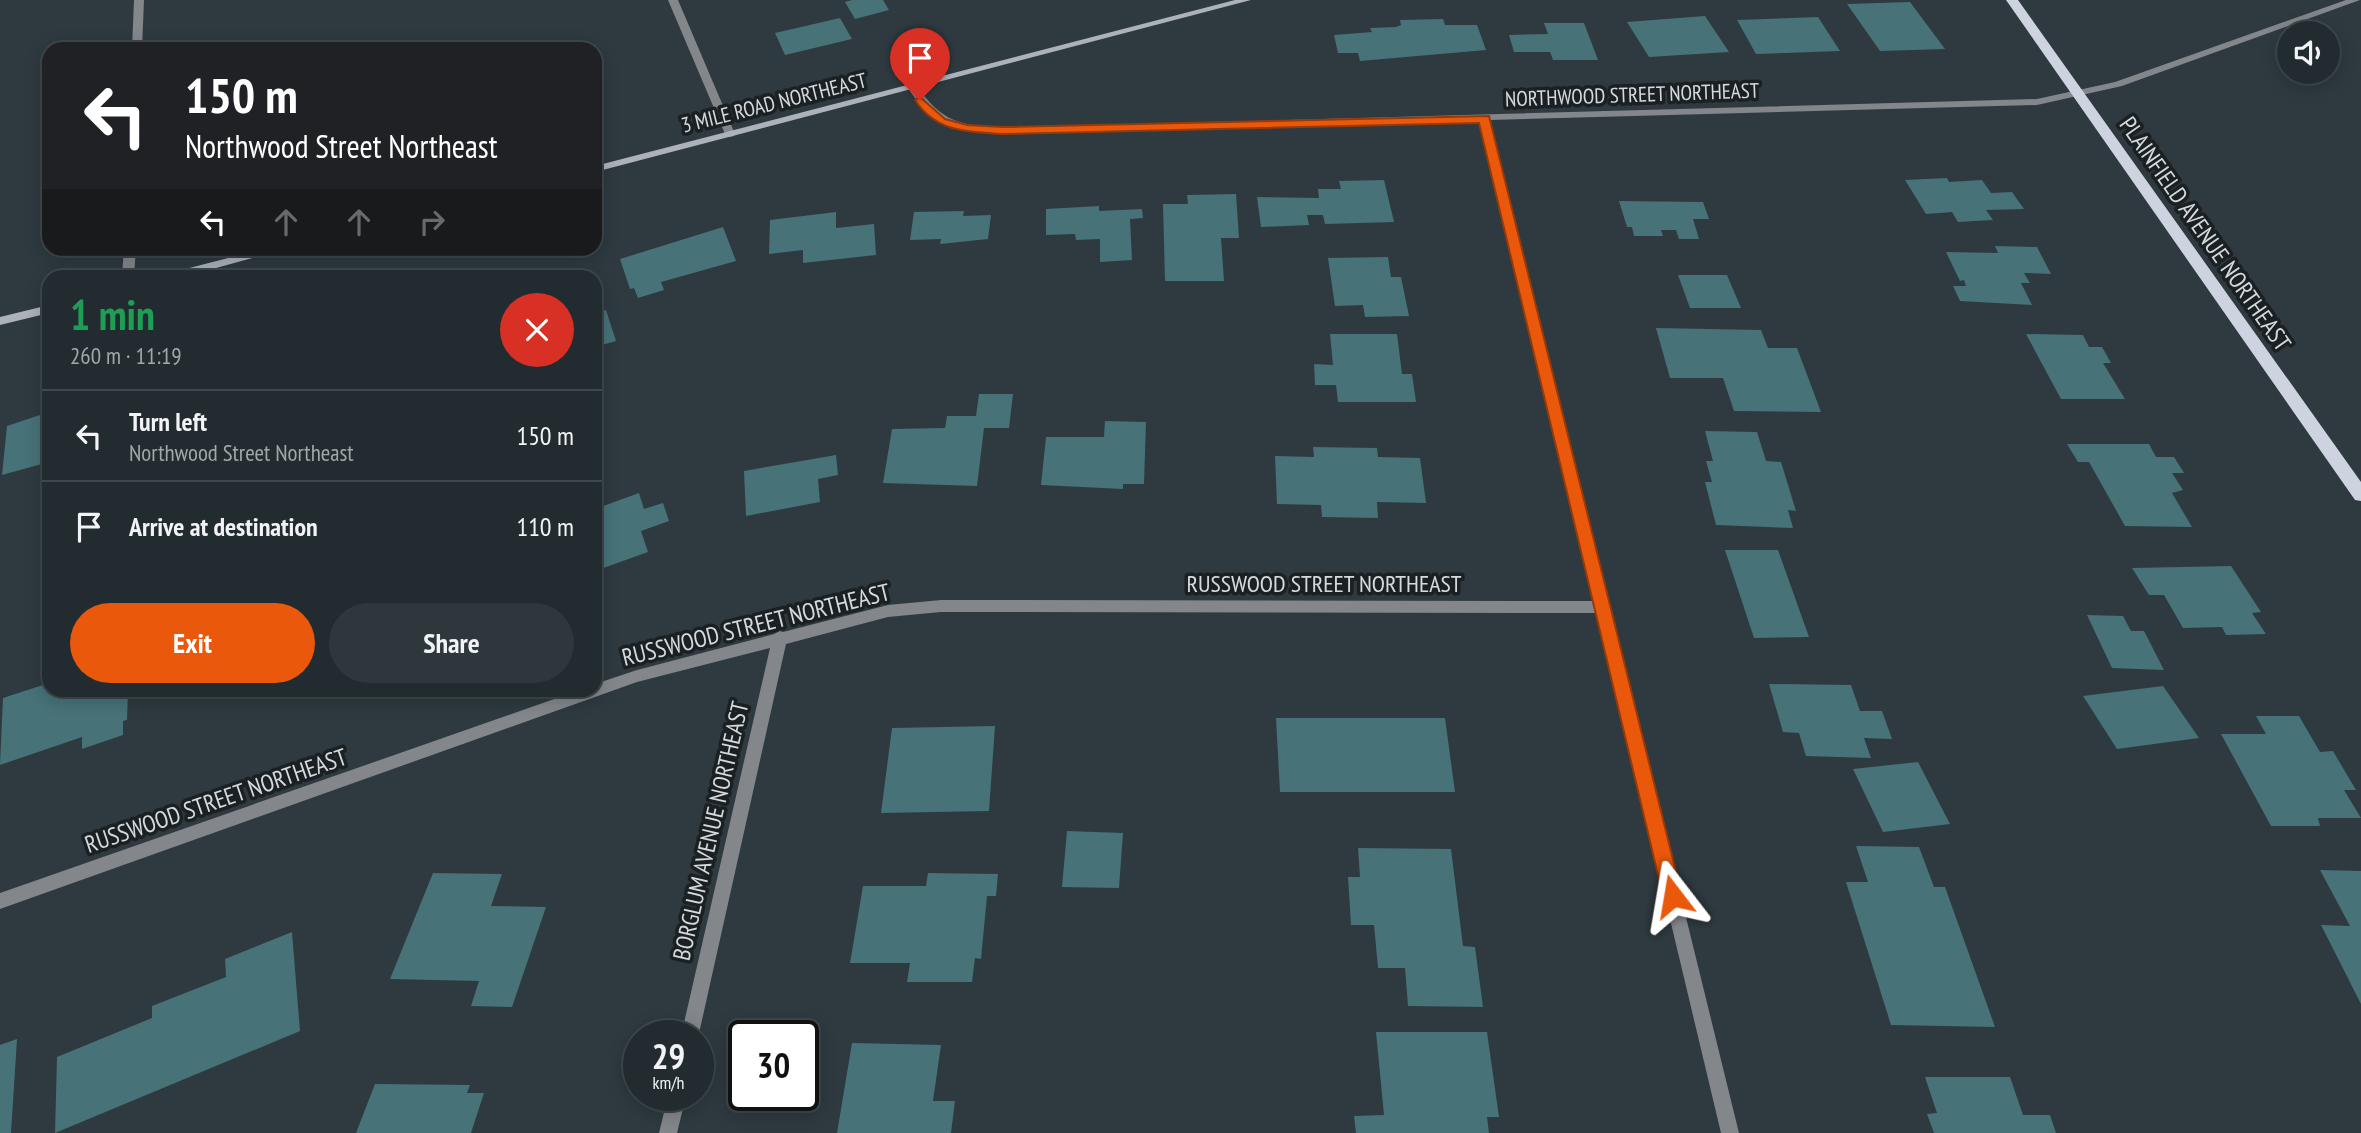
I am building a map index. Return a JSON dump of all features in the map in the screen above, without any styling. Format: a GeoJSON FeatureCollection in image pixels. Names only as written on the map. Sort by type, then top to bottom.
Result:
{"type":"FeatureCollection","features":[{"type":"Feature","properties":{"kind":"main road","name":"3 MILE ROAD NORTHEAST"},"geometry":{"type":"LineString","coordinates":[[602,167],[1247,0]]}},
{"type":"Feature","properties":{"kind":"main road","name":"PLAINFIELD AVENUE NORTHEAST"},"geometry":{"type":"LineString","coordinates":[[2012,0],[2361,495]]}},
{"type":"Feature","properties":{"kind":"main road"},"geometry":{"type":"LineString","coordinates":[[198,270],[253,256]]}},
{"type":"Feature","properties":{"kind":"main road"},"geometry":{"type":"LineString","coordinates":[[0,321],[42,311]]}},
{"type":"Feature","properties":{"kind":"street"},"geometry":{"type":"LineString","coordinates":[[137,42],[139,0]]}},
{"type":"Feature","properties":{"kind":"street"},"geometry":{"type":"LineString","coordinates":[[673,0],[730,134]]}},
{"type":"Feature","properties":{"kind":"street","name":"NORTHWOOD STREET NORTHEAST"},"geometry":{"type":"LineString","coordinates":[[912,87],[929,113],[941,122],[966,128],[1002,131],[2037,102],[2118,84],[2355,0]]}},
{"type":"Feature","properties":{"kind":"street"},"geometry":{"type":"LineString","coordinates":[[1485,119],[1730,1133]]}},
{"type":"Feature","properties":{"kind":"street","name":"RUSSWOOD STREET NORTHEAST"},"geometry":{"type":"LineString","coordinates":[[602,689],[638,676],[780,637],[888,611],[941,606],[1602,607]]}},
{"type":"Feature","properties":{"kind":"street","name":"BORGLUM AVENUE NORTHEAST"},"geometry":{"type":"LineString","coordinates":[[694,1020],[780,637]]}},
{"type":"Feature","properties":{"kind":"street","name":"RUSSWOOD STREET NORTHEAST"},"geometry":{"type":"LineString","coordinates":[[0,901],[578,697]]}},
{"type":"Feature","properties":{"kind":"street"},"geometry":{"type":"LineString","coordinates":[[668,1133],[673,1111]]}},
{"type":"Feature","properties":{"kind":"building"},"geometry":{"type":"Polygon","coordinates":[[[883,0],[889,10],[855,19],[845,2],[883,0]]]}},
{"type":"Feature","properties":{"kind":"building"},"geometry":{"type":"Polygon","coordinates":[[[1910,2],[1945,49],[1880,51],[1847,4],[1910,2]]]}},
{"type":"Feature","properties":{"kind":"building"},"geometry":{"type":"Polygon","coordinates":[[[1705,16],[1729,52],[1649,57],[1627,22],[1705,16]]]}},
{"type":"Feature","properties":{"kind":"building"},"geometry":{"type":"Polygon","coordinates":[[[1818,17],[1840,51],[1756,54],[1737,20],[1818,17]]]}},
{"type":"Feature","properties":{"kind":"building"},"geometry":{"type":"Polygon","coordinates":[[[840,18],[852,39],[785,55],[775,33],[840,18]]]}},
{"type":"Feature","properties":{"kind":"building"},"geometry":{"type":"Polygon","coordinates":[[[1443,19],[1445,25],[1477,25],[1486,50],[1360,61],[1358,53],[1338,53],[1334,35],[1372,32],[1370,28],[1396,27],[1401,25],[1400,20],[1443,19]]]}},
{"type":"Feature","properties":{"kind":"building"},"geometry":{"type":"Polygon","coordinates":[[[1544,23],[1584,23],[1598,60],[1553,60],[1550,52],[1514,52],[1509,35],[1548,34],[1544,23]]]}},
{"type":"Feature","properties":{"kind":"building"},"geometry":{"type":"Polygon","coordinates":[[[1947,178],[1949,182],[1982,180],[1991,193],[2012,192],[2024,209],[1986,210],[1993,220],[1958,222],[1952,212],[1926,214],[1905,180],[1947,178]]]}},
{"type":"Feature","properties":{"kind":"building"},"geometry":{"type":"Polygon","coordinates":[[[1384,180],[1394,222],[1325,224],[1323,215],[1307,215],[1309,225],[1261,227],[1257,197],[1319,198],[1318,189],[1341,189],[1339,181],[1384,180]]]}},
{"type":"Feature","properties":{"kind":"building"},"geometry":{"type":"Polygon","coordinates":[[[1236,194],[1239,238],[1221,238],[1224,281],[1165,281],[1163,204],[1188,204],[1187,195],[1236,194]]]}},
{"type":"Feature","properties":{"kind":"building"},"geometry":{"type":"Polygon","coordinates":[[[1619,201],[1703,202],[1709,219],[1693,219],[1699,239],[1679,239],[1676,230],[1661,230],[1663,236],[1634,236],[1632,227],[1627,227],[1619,201]]]}},
{"type":"Feature","properties":{"kind":"building"},"geometry":{"type":"Polygon","coordinates":[[[1099,206],[1099,211],[1142,209],[1143,218],[1130,219],[1132,260],[1100,262],[1100,239],[1076,240],[1075,234],[1046,235],[1046,209],[1099,206]]]}},
{"type":"Feature","properties":{"kind":"building"},"geometry":{"type":"Polygon","coordinates":[[[964,211],[963,216],[991,215],[988,239],[940,244],[941,239],[910,240],[914,212],[964,211]]]}},
{"type":"Feature","properties":{"kind":"building"},"geometry":{"type":"Polygon","coordinates":[[[836,212],[836,228],[874,224],[876,255],[803,263],[803,250],[769,254],[770,220],[836,212]]]}},
{"type":"Feature","properties":{"kind":"building"},"geometry":{"type":"Polygon","coordinates":[[[723,227],[736,261],[661,282],[664,290],[638,298],[634,288],[630,289],[620,259],[723,227]]]}},
{"type":"Feature","properties":{"kind":"building"},"geometry":{"type":"Polygon","coordinates":[[[1995,246],[2037,247],[2051,274],[2024,273],[2030,283],[2021,283],[2032,305],[1960,301],[1953,286],[1966,286],[1964,280],[1960,281],[1946,252],[1998,253],[1995,246]]]}},
{"type":"Feature","properties":{"kind":"building"},"geometry":{"type":"Polygon","coordinates":[[[1388,257],[1391,277],[1401,277],[1409,316],[1365,317],[1363,305],[1335,306],[1328,258],[1388,257]]]}},
{"type":"Feature","properties":{"kind":"building"},"geometry":{"type":"Polygon","coordinates":[[[1678,275],[1727,275],[1741,308],[1690,308],[1678,275]]]}},
{"type":"Feature","properties":{"kind":"building"},"geometry":{"type":"Polygon","coordinates":[[[606,310],[616,341],[602,345],[602,311],[606,310]]]}},
{"type":"Feature","properties":{"kind":"building"},"geometry":{"type":"Polygon","coordinates":[[[1656,328],[1761,330],[1768,348],[1797,348],[1821,412],[1734,411],[1723,378],[1670,378],[1656,328]]]}},
{"type":"Feature","properties":{"kind":"building"},"geometry":{"type":"Polygon","coordinates":[[[1330,334],[1397,334],[1402,374],[1412,374],[1416,402],[1338,402],[1336,385],[1315,385],[1314,364],[1333,365],[1330,334]]]}},
{"type":"Feature","properties":{"kind":"building"},"geometry":{"type":"Polygon","coordinates":[[[2026,334],[2083,335],[2089,347],[2102,347],[2111,363],[2103,363],[2125,399],[2061,399],[2026,334]]]}},
{"type":"Feature","properties":{"kind":"building"},"geometry":{"type":"Polygon","coordinates":[[[979,394],[1013,394],[1009,428],[984,428],[977,486],[883,483],[892,429],[945,428],[947,416],[976,416],[979,394]]]}},
{"type":"Feature","properties":{"kind":"building"},"geometry":{"type":"Polygon","coordinates":[[[42,414],[42,464],[2,475],[7,426],[42,414]]]}},
{"type":"Feature","properties":{"kind":"building"},"geometry":{"type":"Polygon","coordinates":[[[1105,421],[1146,422],[1144,484],[1123,484],[1123,489],[1041,485],[1046,437],[1104,437],[1105,421]]]}},
{"type":"Feature","properties":{"kind":"building"},"geometry":{"type":"Polygon","coordinates":[[[1705,431],[1757,432],[1766,461],[1781,462],[1796,511],[1788,510],[1793,528],[1716,525],[1705,482],[1712,482],[1706,461],[1713,461],[1705,431]]]}},
{"type":"Feature","properties":{"kind":"building"},"geometry":{"type":"Polygon","coordinates":[[[2067,444],[2149,444],[2156,457],[2174,457],[2184,473],[2172,473],[2183,490],[2172,493],[2192,527],[2125,526],[2089,462],[2078,462],[2067,444]]]}},
{"type":"Feature","properties":{"kind":"building"},"geometry":{"type":"Polygon","coordinates":[[[1313,447],[1377,448],[1378,457],[1420,458],[1426,503],[1377,502],[1378,518],[1322,517],[1321,505],[1277,504],[1275,456],[1314,457],[1313,447]]]}},
{"type":"Feature","properties":{"kind":"building"},"geometry":{"type":"Polygon","coordinates":[[[836,455],[838,475],[818,479],[820,502],[746,516],[744,471],[836,455]]]}},
{"type":"Feature","properties":{"kind":"building"},"geometry":{"type":"Polygon","coordinates":[[[639,493],[644,509],[663,503],[669,521],[641,531],[648,552],[602,568],[602,506],[639,493]]]}},
{"type":"Feature","properties":{"kind":"building"},"geometry":{"type":"Polygon","coordinates":[[[1725,550],[1778,550],[1809,637],[1754,638],[1725,550]]]}},
{"type":"Feature","properties":{"kind":"building"},"geometry":{"type":"Polygon","coordinates":[[[2231,566],[2261,612],[2252,613],[2266,634],[2226,635],[2222,627],[2183,628],[2164,595],[2149,595],[2132,568],[2231,566]]]}},
{"type":"Feature","properties":{"kind":"building"},"geometry":{"type":"Polygon","coordinates":[[[2087,615],[2123,616],[2131,631],[2144,631],[2164,670],[2112,668],[2087,615]]]}},
{"type":"Feature","properties":{"kind":"building"},"geometry":{"type":"Polygon","coordinates":[[[1769,684],[1851,685],[1860,711],[1882,711],[1892,739],[1864,738],[1871,758],[1806,756],[1799,733],[1783,732],[1769,684]]]}},
{"type":"Feature","properties":{"kind":"building"},"geometry":{"type":"Polygon","coordinates":[[[42,685],[42,697],[128,697],[127,720],[123,721],[123,735],[82,749],[82,737],[0,765],[3,698],[42,685]]]}},
{"type":"Feature","properties":{"kind":"building"},"geometry":{"type":"Polygon","coordinates":[[[2163,686],[2199,738],[2117,749],[2083,696],[2163,686]]]}},
{"type":"Feature","properties":{"kind":"building"},"geometry":{"type":"Polygon","coordinates":[[[2256,716],[2299,716],[2320,752],[2333,751],[2356,790],[2344,790],[2361,818],[2318,818],[2320,826],[2271,826],[2221,734],[2266,734],[2256,716]]]}},
{"type":"Feature","properties":{"kind":"building"},"geometry":{"type":"Polygon","coordinates":[[[1276,718],[1445,718],[1455,792],[1280,792],[1276,718]]]}},
{"type":"Feature","properties":{"kind":"building"},"geometry":{"type":"Polygon","coordinates":[[[995,726],[989,811],[881,813],[892,728],[995,726]]]}},
{"type":"Feature","properties":{"kind":"building"},"geometry":{"type":"Polygon","coordinates":[[[1918,762],[1950,824],[1883,832],[1853,769],[1918,762]]]}},
{"type":"Feature","properties":{"kind":"building"},"geometry":{"type":"Polygon","coordinates":[[[1067,831],[1123,833],[1119,888],[1062,887],[1067,831]]]}},
{"type":"Feature","properties":{"kind":"building"},"geometry":{"type":"Polygon","coordinates":[[[1856,846],[1919,847],[1934,887],[1945,887],[1995,1027],[1891,1025],[1846,882],[1868,882],[1856,846]]]}},
{"type":"Feature","properties":{"kind":"building"},"geometry":{"type":"Polygon","coordinates":[[[1358,848],[1451,849],[1463,946],[1475,947],[1483,1007],[1408,1006],[1405,968],[1378,968],[1374,925],[1351,925],[1348,877],[1360,877],[1358,848]]]}},
{"type":"Feature","properties":{"kind":"building"},"geometry":{"type":"Polygon","coordinates":[[[2320,870],[2361,871],[2361,1004],[2321,925],[2350,926],[2320,870]]]}},
{"type":"Feature","properties":{"kind":"building"},"geometry":{"type":"Polygon","coordinates":[[[433,873],[502,874],[491,906],[546,907],[512,1007],[471,1006],[479,981],[390,979],[433,873]]]}},
{"type":"Feature","properties":{"kind":"building"},"geometry":{"type":"Polygon","coordinates":[[[928,873],[998,874],[996,896],[987,896],[981,959],[975,958],[972,982],[907,982],[910,963],[850,963],[863,886],[926,886],[928,873]]]}},
{"type":"Feature","properties":{"kind":"building"},"geometry":{"type":"Polygon","coordinates":[[[292,932],[300,1031],[55,1133],[57,1057],[152,1018],[152,1006],[226,977],[225,959],[292,932]]]}},
{"type":"Feature","properties":{"kind":"building"},"geometry":{"type":"Polygon","coordinates":[[[1376,1032],[1487,1032],[1499,1117],[1487,1117],[1489,1133],[1356,1133],[1354,1116],[1384,1115],[1376,1032]]]}},
{"type":"Feature","properties":{"kind":"building"},"geometry":{"type":"Polygon","coordinates":[[[17,1039],[11,1133],[0,1133],[0,1045],[17,1039]]]}},
{"type":"Feature","properties":{"kind":"building"},"geometry":{"type":"Polygon","coordinates":[[[852,1043],[941,1045],[933,1101],[955,1101],[951,1133],[837,1133],[852,1043]]]}},
{"type":"Feature","properties":{"kind":"building"},"geometry":{"type":"Polygon","coordinates":[[[1925,1077],[2010,1077],[2023,1115],[2050,1115],[2056,1133],[1934,1133],[1927,1114],[1937,1113],[1925,1077]]]}},
{"type":"Feature","properties":{"kind":"building"},"geometry":{"type":"Polygon","coordinates":[[[375,1084],[470,1085],[467,1093],[484,1093],[471,1133],[356,1133],[375,1084]]]}},
{"type":"Feature","properties":{"kind":"route"},"geometry":{"type":"LineString","coordinates":[[920,100],[929,113],[941,122],[966,128],[1002,131],[1485,119],[1673,896]]}}]}
